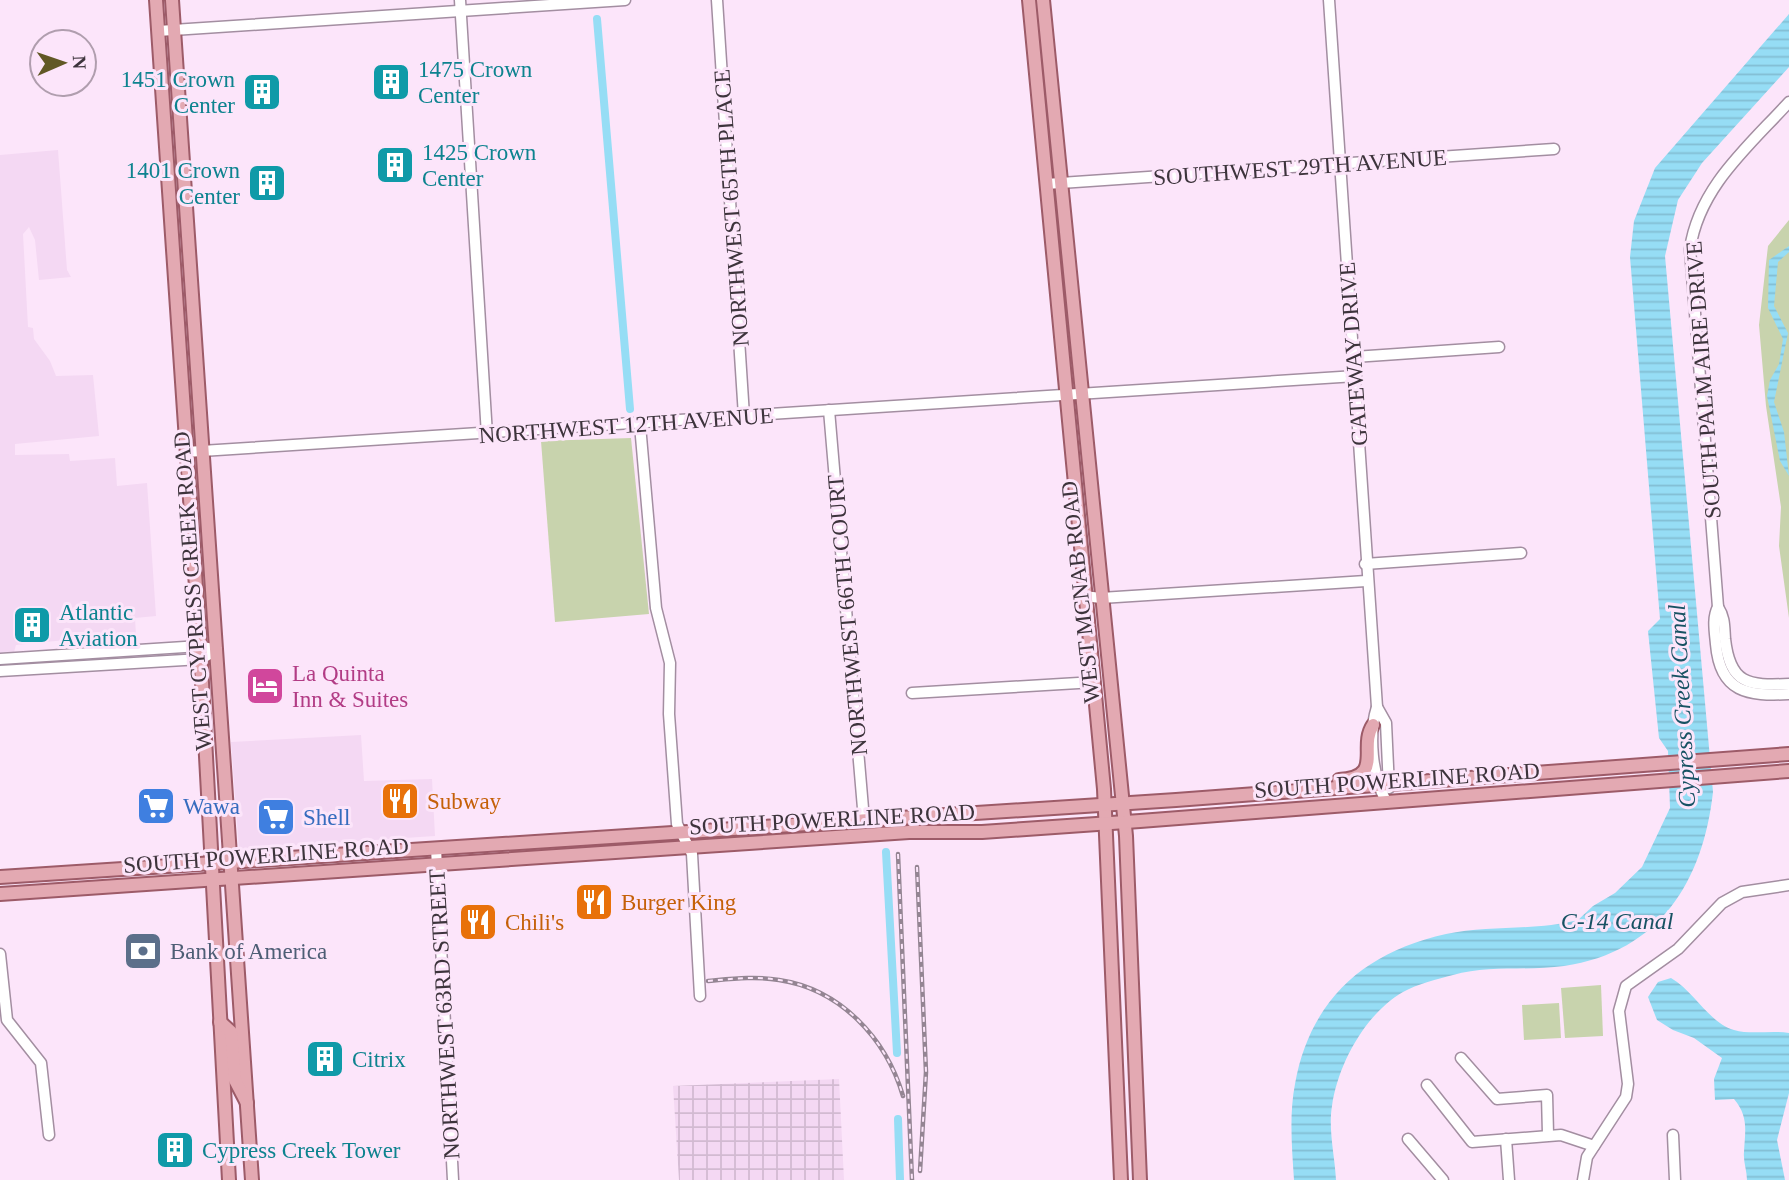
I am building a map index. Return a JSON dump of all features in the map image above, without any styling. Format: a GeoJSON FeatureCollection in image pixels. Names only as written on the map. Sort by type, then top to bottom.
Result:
{"type":"FeatureCollection","features":[{"type":"Feature","properties":{"kind":"main road","name":"WEST CYPRESS CREEK ROAD"},"geometry":{"type":"LineString","coordinates":[[156,0],[201,652],[229,1180]]}},
{"type":"Feature","properties":{"kind":"main road","name":"WEST CYPRESS CREEK ROAD"},"geometry":{"type":"LineString","coordinates":[[172,0],[252,1180]]}},
{"type":"Feature","properties":{"kind":"main road","name":"WEST MCNAB ROAD"},"geometry":{"type":"LineString","coordinates":[[1029,0],[1105,804],[1121,1180]]}},
{"type":"Feature","properties":{"kind":"main road","name":"WEST MCNAB ROAD"},"geometry":{"type":"LineString","coordinates":[[1043,0],[1125,822],[1140,1180]]}},
{"type":"Feature","properties":{"kind":"main road"},"geometry":{"type":"LineString","coordinates":[[167,161],[178,169],[185,184]]}},
{"type":"Feature","properties":{"kind":"main road"},"geometry":{"type":"LineString","coordinates":[[1286,791],[1298,783],[1349,779],[1362,773],[1369,758],[1368,732],[1373,725]]}},
{"type":"Feature","properties":{"kind":"main road","name":"SOUTH POWERLINE ROAD"},"geometry":{"type":"LineString","coordinates":[[0,877],[1384,785],[1789,754]]}},
{"type":"Feature","properties":{"kind":"main road","name":"SOUTH POWERLINE ROAD"},"geometry":{"type":"LineString","coordinates":[[0,894],[909,832],[982,832],[1789,771]]}},
{"type":"Feature","properties":{"kind":"main road"},"geometry":{"type":"LineString","coordinates":[[21,893],[45,874]]}},
{"type":"Feature","properties":{"kind":"main road"},"geometry":{"type":"LineString","coordinates":[[220,1022],[231,1032],[235,1080],[248,1104]]}},
{"type":"Feature","properties":{"kind":"street"},"geometry":{"type":"LineString","coordinates":[[158,31],[461,5],[625,0]]}},
{"type":"Feature","properties":{"kind":"street","name":"NORTHWEST 65TH PLACE"},"geometry":{"type":"LineString","coordinates":[[717,0],[744,416]]}},
{"type":"Feature","properties":{"kind":"street","name":"GATEWAY DRIVE"},"geometry":{"type":"LineString","coordinates":[[1329,0],[1356,376],[1366,581],[1377,707],[1373,725],[1387,801]]}},
{"type":"Feature","properties":{"kind":"street"},"geometry":{"type":"LineString","coordinates":[[461,5],[487,435]]}},
{"type":"Feature","properties":{"kind":"street","name":"SOUTH PALM AIRE DRIVE"},"geometry":{"type":"LineString","coordinates":[[1789,102],[1707,197],[1696,221],[1690,249],[1718,607],[1724,615],[1728,657],[1734,671],[1749,683],[1789,684]]}},
{"type":"Feature","properties":{"kind":"street","name":"SOUTHWEST 29TH AVENUE"},"geometry":{"type":"LineString","coordinates":[[1046,184],[1554,149]]}},
{"type":"Feature","properties":{"kind":"street"},"geometry":{"type":"LineString","coordinates":[[1354,357],[1499,347]]}},
{"type":"Feature","properties":{"kind":"street","name":"NORTHWEST 12TH AVENUE"},"geometry":{"type":"LineString","coordinates":[[186,452],[487,435],[1356,376]]}},
{"type":"Feature","properties":{"kind":"street","name":"NORTHWEST 66TH COURT"},"geometry":{"type":"LineString","coordinates":[[829,410],[864,820]]}},
{"type":"Feature","properties":{"kind":"street"},"geometry":{"type":"LineString","coordinates":[[640,425],[656,608],[670,663],[669,714],[677,824],[692,854],[700,996]]}},
{"type":"Feature","properties":{"kind":"street"},"geometry":{"type":"LineString","coordinates":[[1365,564],[1521,553]]}},
{"type":"Feature","properties":{"kind":"street"},"geometry":{"type":"LineString","coordinates":[[1084,596],[1101,598],[1366,581]]}},
{"type":"Feature","properties":{"kind":"street","name":"SOUTH PALM AIRE DRIVE"},"geometry":{"type":"LineString","coordinates":[[1718,607],[1714,614],[1717,654],[1728,681],[1745,693],[1789,694]]}},
{"type":"Feature","properties":{"kind":"street"},"geometry":{"type":"LineString","coordinates":[[0,671],[217,650]]}},
{"type":"Feature","properties":{"kind":"street"},"geometry":{"type":"LineString","coordinates":[[0,659],[201,652]]}},
{"type":"Feature","properties":{"kind":"street"},"geometry":{"type":"LineString","coordinates":[[24,657],[26,669]]}},
{"type":"Feature","properties":{"kind":"street"},"geometry":{"type":"LineString","coordinates":[[912,694],[1095,682]]}},
{"type":"Feature","properties":{"kind":"street","name":"GATEWAY DRIVE"},"geometry":{"type":"LineString","coordinates":[[1377,707],[1386,723],[1384,785]]}},
{"type":"Feature","properties":{"kind":"street","name":"NORTHWEST 63RD STREET"},"geometry":{"type":"LineString","coordinates":[[436,848],[453,1180]]}},
{"type":"Feature","properties":{"kind":"street"},"geometry":{"type":"LineString","coordinates":[[1583,1180],[1587,1157],[1626,1097],[1628,1084],[1619,1011],[1626,986],[1678,949],[1722,903],[1742,892],[1789,885]]}},
{"type":"Feature","properties":{"kind":"street"},"geometry":{"type":"LineString","coordinates":[[0,954],[7,1020],[41,1063],[49,1135]]}},
{"type":"Feature","properties":{"kind":"street"},"geometry":{"type":"LineString","coordinates":[[1461,1058],[1497,1099],[1547,1095],[1548,1135]]}},
{"type":"Feature","properties":{"kind":"street"},"geometry":{"type":"LineString","coordinates":[[1427,1085],[1472,1142],[1562,1135],[1594,1146]]}},
{"type":"Feature","properties":{"kind":"street"},"geometry":{"type":"LineString","coordinates":[[1672,1135],[1675,1180]]}},
{"type":"Feature","properties":{"kind":"street"},"geometry":{"type":"LineString","coordinates":[[1408,1139],[1443,1180]]}},
{"type":"Feature","properties":{"kind":"street"},"geometry":{"type":"LineString","coordinates":[[1506,1139],[1509,1180]]}},
{"type":"Feature","properties":{"kind":"shaded area"},"geometry":{"type":"Polygon","coordinates":[[[58,150],[67,270],[71,277],[39,280],[35,240],[29,227],[23,234],[28,327],[33,328],[34,339],[50,361],[56,376],[93,375],[99,436],[15,444],[15,455],[69,454],[70,461],[115,458],[117,486],[147,483],[156,616],[135,618],[136,635],[85,638],[85,633],[75,634],[75,639],[16,645],[14,652],[0,653],[0,155],[58,150]]]}},
{"type":"Feature","properties":{"kind":"shaded area"},"geometry":{"type":"Polygon","coordinates":[[[361,735],[364,781],[432,779],[435,836],[239,849],[231,742],[361,735]]]}},
{"type":"Feature","properties":{"kind":"shaded area"},"geometry":{"type":"Polygon","coordinates":[[[839,1079],[844,1180],[679,1180],[673,1086],[839,1079]]]}},
{"type":"Feature","properties":{"kind":"green space"},"geometry":{"type":"Polygon","coordinates":[[[1789,220],[1789,618],[1779,546],[1781,507],[1766,406],[1759,325],[1768,246],[1789,220]]]}},
{"type":"Feature","properties":{"kind":"green space"},"geometry":{"type":"Polygon","coordinates":[[[631,438],[649,614],[555,622],[541,441],[631,438]]]}},
{"type":"Feature","properties":{"kind":"green space"},"geometry":{"type":"Polygon","coordinates":[[[1601,985],[1603,1036],[1565,1038],[1561,988],[1601,985]]]}},
{"type":"Feature","properties":{"kind":"green space"},"geometry":{"type":"Polygon","coordinates":[[[1559,1003],[1561,1038],[1524,1040],[1522,1005],[1559,1003]]]}},
{"type":"Feature","properties":{"kind":"water","name":"C-14 Canal"},"geometry":{"type":"Polygon","coordinates":[[[1789,14],[1789,67],[1702,163],[1678,200],[1665,256],[1713,792],[1699,855],[1687,882],[1671,907],[1651,928],[1626,945],[1598,958],[1564,966],[1480,970],[1453,975],[1415,987],[1389,1001],[1365,1027],[1347,1057],[1335,1090],[1331,1124],[1336,1180],[1294,1180],[1292,1108],[1302,1054],[1313,1028],[1345,984],[1390,953],[1446,934],[1545,926],[1578,920],[1593,906],[1615,893],[1642,867],[1670,808],[1668,751],[1659,738],[1648,631],[1660,619],[1630,257],[1634,221],[1655,168],[1789,14]]]}},
{"type":"Feature","properties":{"kind":"water"},"geometry":{"type":"Polygon","coordinates":[[[1789,246],[1789,252],[1778,262],[1774,306],[1788,333],[1774,402],[1784,432],[1789,476],[1780,461],[1767,396],[1770,380],[1779,364],[1783,339],[1768,308],[1769,260],[1789,246]]]}},
{"type":"Feature","properties":{"kind":"water"},"geometry":{"type":"Polygon","coordinates":[[[1671,978],[1725,1026],[1747,1032],[1789,1033],[1789,1093],[1777,1140],[1785,1180],[1747,1180],[1744,1155],[1745,1124],[1742,1112],[1734,1099],[1715,1100],[1714,1079],[1722,1058],[1694,1038],[1657,1020],[1648,997],[1658,982],[1671,978]]]}},
{"type":"Feature","properties":{"kind":"waterway"},"geometry":{"type":"LineString","coordinates":[[597,19],[630,409]]}},
{"type":"Feature","properties":{"kind":"waterway"},"geometry":{"type":"LineString","coordinates":[[886,852],[897,1053]]}},
{"type":"Feature","properties":{"kind":"waterway"},"geometry":{"type":"LineString","coordinates":[[898,1119],[900,1180]]}},
{"type":"Feature","properties":{"kind":"railway"},"geometry":{"type":"LineString","coordinates":[[898,854],[912,1180]]}},
{"type":"Feature","properties":{"kind":"railway"},"geometry":{"type":"LineString","coordinates":[[917,867],[926,1072],[920,1171]]}},
{"type":"Feature","properties":{"kind":"railway"},"geometry":{"type":"LineString","coordinates":[[708,981],[743,978],[779,980],[801,985],[841,1005],[858,1020],[885,1055],[903,1096]]}},
{"type":"Feature","properties":{"kind":"place","name":"1475 Crown Center"},"geometry":{"type":"Point","coordinates":[391,82]}},
{"type":"Feature","properties":{"kind":"place","name":"1451 Crown Center"},"geometry":{"type":"Point","coordinates":[262,92]}},
{"type":"Feature","properties":{"kind":"place","name":"1425 Crown Center"},"geometry":{"type":"Point","coordinates":[395,165]}},
{"type":"Feature","properties":{"kind":"place","name":"1401 Crown Center"},"geometry":{"type":"Point","coordinates":[267,183]}},
{"type":"Feature","properties":{"kind":"place","name":"Atlantic Aviation"},"geometry":{"type":"Point","coordinates":[32,625]}},
{"type":"Feature","properties":{"kind":"place","name":"La Quinta Inn & Suites"},"geometry":{"type":"Point","coordinates":[265,686]}},
{"type":"Feature","properties":{"kind":"place","name":"Subway"},"geometry":{"type":"Point","coordinates":[400,801]}},
{"type":"Feature","properties":{"kind":"place","name":"Wawa"},"geometry":{"type":"Point","coordinates":[156,806]}},
{"type":"Feature","properties":{"kind":"place","name":"Shell"},"geometry":{"type":"Point","coordinates":[276,817]}},
{"type":"Feature","properties":{"kind":"place","name":"Burger King"},"geometry":{"type":"Point","coordinates":[594,902]}},
{"type":"Feature","properties":{"kind":"place","name":"Chili's"},"geometry":{"type":"Point","coordinates":[478,922]}},
{"type":"Feature","properties":{"kind":"place","name":"Bank of America"},"geometry":{"type":"Point","coordinates":[143,951]}},
{"type":"Feature","properties":{"kind":"place","name":"Citrix"},"geometry":{"type":"Point","coordinates":[325,1059]}},
{"type":"Feature","properties":{"kind":"place","name":"Cypress Creek Tower"},"geometry":{"type":"Point","coordinates":[175,1150]}},
{"type":"Feature","properties":{"kind":"water label","name":"Cypress Creek Canal"},"geometry":{"type":"Point","coordinates":[1682,706]}}]}
